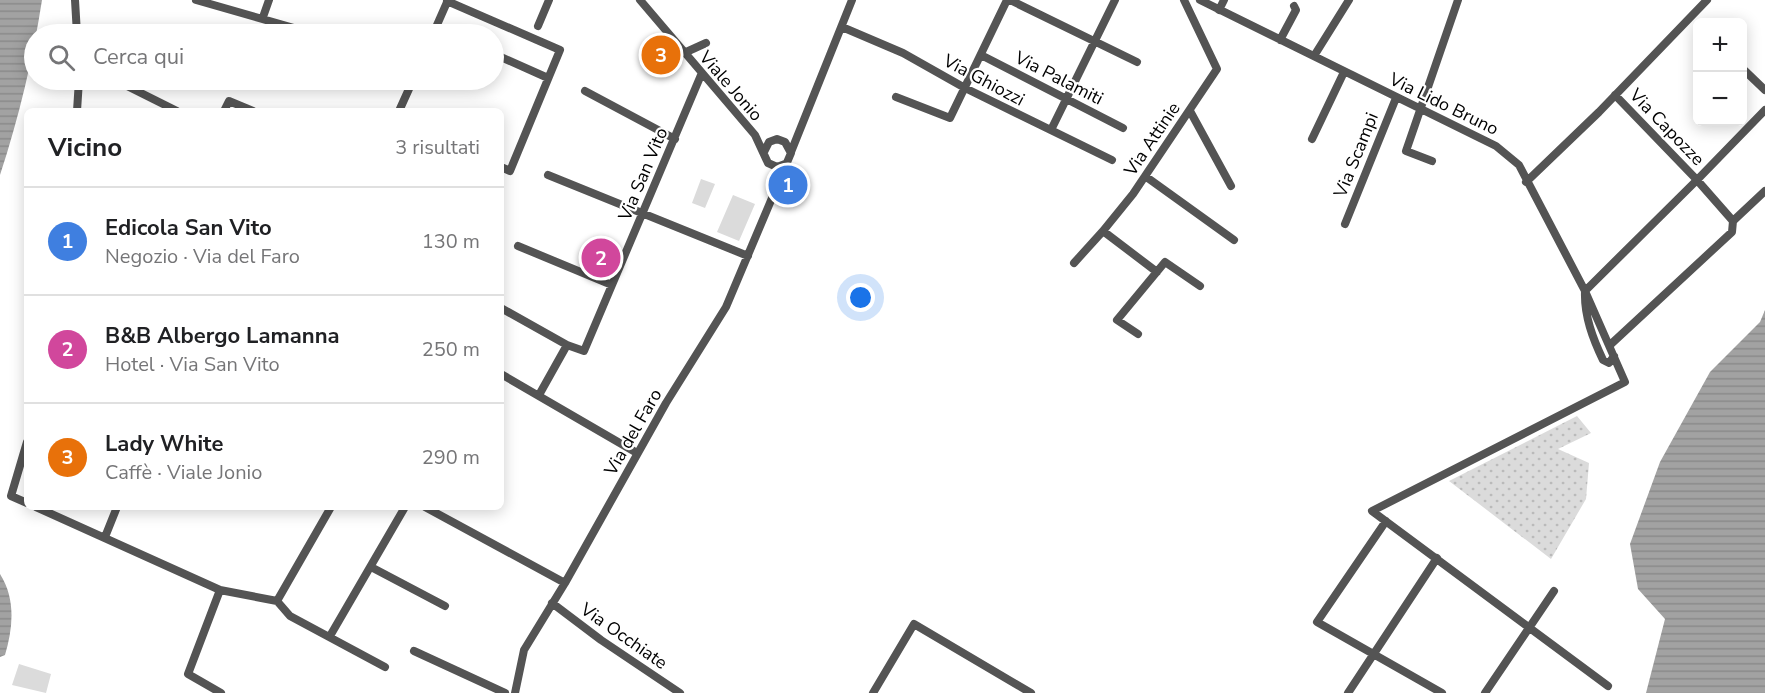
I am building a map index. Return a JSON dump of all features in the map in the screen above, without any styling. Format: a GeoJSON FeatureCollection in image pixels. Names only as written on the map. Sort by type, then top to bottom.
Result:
{"type":"FeatureCollection","features":[{"type":"Feature","properties":{"kind":"street"},"geometry":{"type":"LineString","coordinates":[[75,0],[76,24]]}},
{"type":"Feature","properties":{"kind":"street"},"geometry":{"type":"LineString","coordinates":[[196,0],[284,24]]}},
{"type":"Feature","properties":{"kind":"street"},"geometry":{"type":"LineString","coordinates":[[263,17],[269,0]]}},
{"type":"Feature","properties":{"kind":"street"},"geometry":{"type":"LineString","coordinates":[[438,24],[448,0],[502,24]]}},
{"type":"Feature","properties":{"kind":"street"},"geometry":{"type":"LineString","coordinates":[[537,26],[549,0]]}},
{"type":"Feature","properties":{"kind":"street","name":"Viale Jonio"},"geometry":{"type":"LineString","coordinates":[[640,0],[701,75],[755,135],[764,152]]}},
{"type":"Feature","properties":{"kind":"street"},"geometry":{"type":"LineString","coordinates":[[772,166],[785,164],[791,153],[852,0]]}},
{"type":"Feature","properties":{"kind":"street"},"geometry":{"type":"LineString","coordinates":[[896,97],[950,118],[1009,0],[1137,62]]}},
{"type":"Feature","properties":{"kind":"street"},"geometry":{"type":"LineString","coordinates":[[1051,130],[1115,0]]}},
{"type":"Feature","properties":{"kind":"street","name":"Via Attinie"},"geometry":{"type":"LineString","coordinates":[[1074,263],[1103,231],[1145,176],[1217,69],[1184,0]]}},
{"type":"Feature","properties":{"kind":"street","name":"Via Lido Bruno"},"geometry":{"type":"LineString","coordinates":[[1200,0],[1496,146],[1519,165],[1585,291],[1625,382],[1372,511],[1386,521]]}},
{"type":"Feature","properties":{"kind":"street"},"geometry":{"type":"LineString","coordinates":[[1219,10],[1224,0]]}},
{"type":"Feature","properties":{"kind":"street"},"geometry":{"type":"LineString","coordinates":[[1314,56],[1349,0]]}},
{"type":"Feature","properties":{"kind":"street"},"geometry":{"type":"LineString","coordinates":[[1432,161],[1406,151],[1458,0]]}},
{"type":"Feature","properties":{"kind":"street"},"geometry":{"type":"LineString","coordinates":[[1526,182],[1707,0]]}},
{"type":"Feature","properties":{"kind":"street"},"geometry":{"type":"LineString","coordinates":[[1280,40],[1296,10],[1294,6]]}},
{"type":"Feature","properties":{"kind":"street"},"geometry":{"type":"LineString","coordinates":[[504,25],[560,50],[510,171],[504,168]]}},
{"type":"Feature","properties":{"kind":"street","name":"Via Ghiozzi"},"geometry":{"type":"LineString","coordinates":[[842,27],[903,53],[965,88],[1112,160]]}},
{"type":"Feature","properties":{"kind":"street"},"geometry":{"type":"LineString","coordinates":[[684,53],[706,43]]}},
{"type":"Feature","properties":{"kind":"street","name":"Via Palamiti"},"geometry":{"type":"LineString","coordinates":[[981,55],[1123,128]]}},
{"type":"Feature","properties":{"kind":"street"},"geometry":{"type":"LineString","coordinates":[[504,58],[548,78]]}},
{"type":"Feature","properties":{"kind":"street"},"geometry":{"type":"LineString","coordinates":[[1311,139],[1344,72]]}},
{"type":"Feature","properties":{"kind":"street"},"geometry":{"type":"LineString","coordinates":[[1747,72],[1765,90]]}},
{"type":"Feature","properties":{"kind":"street","name":"Via San Vito"},"geometry":{"type":"LineString","coordinates":[[567,345],[584,351],[701,75]]}},
{"type":"Feature","properties":{"kind":"street"},"geometry":{"type":"LineString","coordinates":[[77,108],[78,90]]}},
{"type":"Feature","properties":{"kind":"street"},"geometry":{"type":"LineString","coordinates":[[135,90],[171,108]]}},
{"type":"Feature","properties":{"kind":"street"},"geometry":{"type":"LineString","coordinates":[[400,108],[408,90]]}},
{"type":"Feature","properties":{"kind":"street"},"geometry":{"type":"LineString","coordinates":[[585,91],[675,139]]}},
{"type":"Feature","properties":{"kind":"street","name":"Via Capozze"},"geometry":{"type":"LineString","coordinates":[[1615,95],[1733,221]]}},
{"type":"Feature","properties":{"kind":"street","name":"Via Scampi"},"geometry":{"type":"LineString","coordinates":[[1345,225],[1360,180],[1396,98]]}},
{"type":"Feature","properties":{"kind":"street"},"geometry":{"type":"LineString","coordinates":[[226,108],[229,101],[246,108]]}},
{"type":"Feature","properties":{"kind":"street"},"geometry":{"type":"LineString","coordinates":[[1614,356],[1609,363],[1603,360],[1598,351],[1588,321],[1585,291],[1765,110]]}},
{"type":"Feature","properties":{"kind":"street"},"geometry":{"type":"LineString","coordinates":[[1190,111],[1231,186]]}},
{"type":"Feature","properties":{"kind":"street"},"geometry":{"type":"LineString","coordinates":[[777,184],[772,166],[765,160],[764,152],[771,141],[784,141],[798,131]]}},
{"type":"Feature","properties":{"kind":"street","name":"Viale Jonio"},"geometry":{"type":"LineString","coordinates":[[755,135],[771,141]]}},
{"type":"Feature","properties":{"kind":"street"},"geometry":{"type":"LineString","coordinates":[[784,141],[791,153]]}},
{"type":"Feature","properties":{"kind":"street","name":"Via del Faro"},"geometry":{"type":"LineString","coordinates":[[515,693],[524,650],[565,583],[637,453],[726,307],[785,164]]}},
{"type":"Feature","properties":{"kind":"street"},"geometry":{"type":"LineString","coordinates":[[548,175],[748,256]]}},
{"type":"Feature","properties":{"kind":"street"},"geometry":{"type":"LineString","coordinates":[[1145,176],[1234,240]]}},
{"type":"Feature","properties":{"kind":"street"},"geometry":{"type":"LineString","coordinates":[[1610,345],[1732,232],[1733,221],[1765,191]]}},
{"type":"Feature","properties":{"kind":"street"},"geometry":{"type":"LineString","coordinates":[[1103,231],[1157,272]]}},
{"type":"Feature","properties":{"kind":"street"},"geometry":{"type":"LineString","coordinates":[[518,246],[612,285]]}},
{"type":"Feature","properties":{"kind":"street"},"geometry":{"type":"LineString","coordinates":[[1138,334],[1117,320],[1165,262],[1200,286]]}},
{"type":"Feature","properties":{"kind":"street"},"geometry":{"type":"LineString","coordinates":[[504,310],[567,345],[539,395]]}},
{"type":"Feature","properties":{"kind":"street"},"geometry":{"type":"LineString","coordinates":[[504,376],[637,453]]}},
{"type":"Feature","properties":{"kind":"street"},"geometry":{"type":"LineString","coordinates":[[24,452],[11,496],[24,502]]}},
{"type":"Feature","properties":{"kind":"street"},"geometry":{"type":"LineString","coordinates":[[43,510],[220,590],[277,601],[290,616],[385,667]]}},
{"type":"Feature","properties":{"kind":"street"},"geometry":{"type":"LineString","coordinates":[[105,537],[116,510]]}},
{"type":"Feature","properties":{"kind":"street"},"geometry":{"type":"LineString","coordinates":[[277,601],[330,510]]}},
{"type":"Feature","properties":{"kind":"street"},"geometry":{"type":"LineString","coordinates":[[330,636],[403,510]]}},
{"type":"Feature","properties":{"kind":"street"},"geometry":{"type":"LineString","coordinates":[[430,510],[565,583]]}},
{"type":"Feature","properties":{"kind":"street"},"geometry":{"type":"LineString","coordinates":[[1442,693],[1317,622],[1386,521],[1608,686]]}},
{"type":"Feature","properties":{"kind":"street"},"geometry":{"type":"LineString","coordinates":[[1348,693],[1437,558]]}},
{"type":"Feature","properties":{"kind":"street"},"geometry":{"type":"LineString","coordinates":[[371,567],[445,606]]}},
{"type":"Feature","properties":{"kind":"street"},"geometry":{"type":"LineString","coordinates":[[220,590],[188,674],[221,693]]}},
{"type":"Feature","properties":{"kind":"street"},"geometry":{"type":"LineString","coordinates":[[1485,693],[1554,591]]}},
{"type":"Feature","properties":{"kind":"street","name":"Via Occhiate"},"geometry":{"type":"LineString","coordinates":[[552,603],[601,640],[680,693]]}},
{"type":"Feature","properties":{"kind":"street"},"geometry":{"type":"LineString","coordinates":[[873,693],[914,624],[1031,693]]}},
{"type":"Feature","properties":{"kind":"street"},"geometry":{"type":"LineString","coordinates":[[414,651],[505,693]]}},
{"type":"Feature","properties":{"kind":"shaded area"},"geometry":{"type":"Polygon","coordinates":[[[0,0],[42,0],[38,24],[24,24],[24,90],[0,175],[0,0]]]}},
{"type":"Feature","properties":{"kind":"shaded area"},"geometry":{"type":"Polygon","coordinates":[[[701,179],[715,184],[705,208],[692,203],[701,179]]]}},
{"type":"Feature","properties":{"kind":"shaded area"},"geometry":{"type":"Polygon","coordinates":[[[733,195],[755,204],[739,241],[717,232],[733,195]]]}},
{"type":"Feature","properties":{"kind":"shaded area"},"geometry":{"type":"Polygon","coordinates":[[[1765,310],[1765,693],[1646,693],[1665,619],[1638,589],[1630,544],[1660,462],[1710,372],[1760,322],[1765,310]]]}},
{"type":"Feature","properties":{"kind":"shaded area"},"geometry":{"type":"Polygon","coordinates":[[[1577,416],[1591,433],[1558,449],[1589,463],[1586,499],[1551,559],[1449,481],[1577,416]]]}},
{"type":"Feature","properties":{"kind":"shaded area"},"geometry":{"type":"Polygon","coordinates":[[[0,574],[9,593],[12,614],[8,645],[5,655],[0,657],[0,574]]]}},
{"type":"Feature","properties":{"kind":"shaded area"},"geometry":{"type":"Polygon","coordinates":[[[19,664],[51,674],[46,693],[12,685],[19,664]]]}},
{"type":"Feature","properties":{"kind":"place","name":"Lady White"},"geometry":{"type":"Point","coordinates":[661,55]}},
{"type":"Feature","properties":{"kind":"place","name":"Edicola San Vito"},"geometry":{"type":"Point","coordinates":[788,185]}},
{"type":"Feature","properties":{"kind":"place","name":"B&B Albergo Lamanna"},"geometry":{"type":"Point","coordinates":[601,258]}}]}
